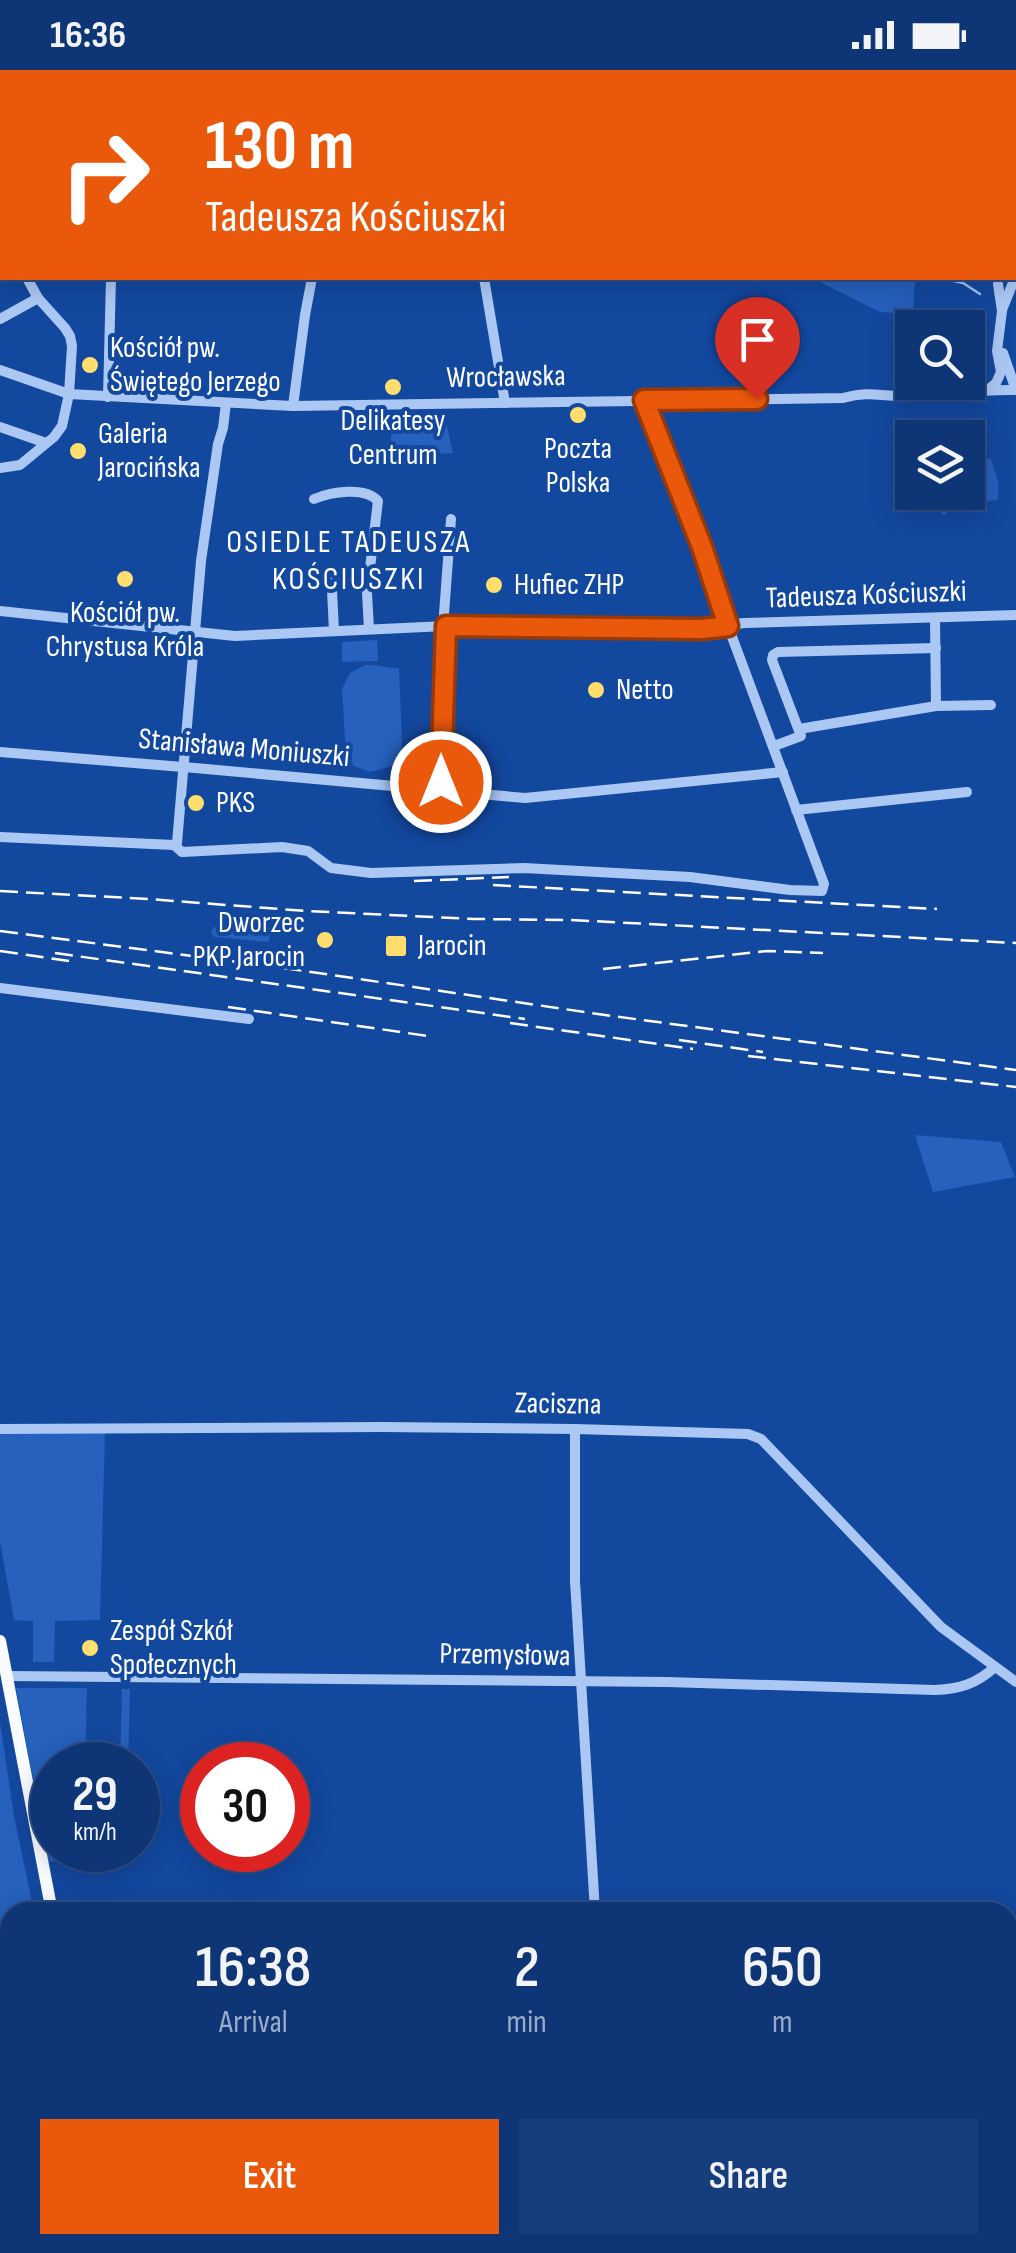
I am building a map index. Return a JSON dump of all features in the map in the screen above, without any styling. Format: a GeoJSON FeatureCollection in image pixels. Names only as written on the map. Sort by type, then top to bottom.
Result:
{"type":"FeatureCollection","features":[{"type":"Feature","properties":{"kind":"main road"},"geometry":{"type":"LineString","coordinates":[[0,1641],[50,1902]]}},
{"type":"Feature","properties":{"kind":"street"},"geometry":{"type":"LineString","coordinates":[[0,468],[20,465],[46,443],[62,426],[70,394],[70,336],[38,298],[34,280]]}},
{"type":"Feature","properties":{"kind":"street"},"geometry":{"type":"LineString","coordinates":[[108,396],[111,280]]}},
{"type":"Feature","properties":{"kind":"street"},"geometry":{"type":"LineString","coordinates":[[292,406],[312,280]]}},
{"type":"Feature","properties":{"kind":"street"},"geometry":{"type":"LineString","coordinates":[[484,280],[505,403]]}},
{"type":"Feature","properties":{"kind":"street"},"geometry":{"type":"LineString","coordinates":[[989,390],[1001,372],[997,351],[1002,311],[995,281],[1014,285],[1002,311]]}},
{"type":"Feature","properties":{"kind":"street"},"geometry":{"type":"LineString","coordinates":[[0,319],[38,298]]}},
{"type":"Feature","properties":{"kind":"street"},"geometry":{"type":"LineString","coordinates":[[1000,336],[1016,390]]}},
{"type":"Feature","properties":{"kind":"street","name":"Wrocławska"},"geometry":{"type":"LineString","coordinates":[[0,370],[70,394],[292,406],[844,398],[865,393],[894,396],[1016,390]]}},
{"type":"Feature","properties":{"kind":"street"},"geometry":{"type":"LineString","coordinates":[[0,837],[174,845],[182,852],[258,846],[308,850],[331,868],[371,873],[524,868],[822,891],[824,884],[774,746],[644,400]]}},
{"type":"Feature","properties":{"kind":"street"},"geometry":{"type":"LineString","coordinates":[[174,845],[178,840],[201,561],[226,403]]}},
{"type":"Feature","properties":{"kind":"street"},"geometry":{"type":"LineString","coordinates":[[0,427],[46,443]]}},
{"type":"Feature","properties":{"kind":"street"},"geometry":{"type":"LineString","coordinates":[[314,499],[359,492],[376,497],[368,629]]}},
{"type":"Feature","properties":{"kind":"street"},"geometry":{"type":"LineString","coordinates":[[441,791],[444,614],[451,519]]}},
{"type":"Feature","properties":{"kind":"street"},"geometry":{"type":"LineString","coordinates":[[291,577],[334,576],[368,581]]}},
{"type":"Feature","properties":{"kind":"street"},"geometry":{"type":"LineString","coordinates":[[334,576],[334,631]]}},
{"type":"Feature","properties":{"kind":"street","name":"Tadeusza Kościuszki"},"geometry":{"type":"LineString","coordinates":[[0,610],[235,636],[446,626],[702,629],[744,624],[1016,615]]}},
{"type":"Feature","properties":{"kind":"street"},"geometry":{"type":"LineString","coordinates":[[935,618],[936,706]]}},
{"type":"Feature","properties":{"kind":"street"},"geometry":{"type":"LineString","coordinates":[[774,746],[802,736],[772,660],[778,652],[936,648]]}},
{"type":"Feature","properties":{"kind":"street"},"geometry":{"type":"LineString","coordinates":[[799,728],[936,706],[991,705]]}},
{"type":"Feature","properties":{"kind":"street","name":"Stanisława Moniuszki"},"geometry":{"type":"LineString","coordinates":[[0,752],[508,798],[545,798],[783,772]]}},
{"type":"Feature","properties":{"kind":"street"},"geometry":{"type":"LineString","coordinates":[[796,810],[967,792]]}},
{"type":"Feature","properties":{"kind":"street"},"geometry":{"type":"LineString","coordinates":[[0,988],[249,1018]]}},
{"type":"Feature","properties":{"kind":"street","name":"Zaciszna"},"geometry":{"type":"LineString","coordinates":[[0,1429],[350,1427],[748,1434],[761,1439],[940,1627],[1016,1682]]}},
{"type":"Feature","properties":{"kind":"street"},"geometry":{"type":"LineString","coordinates":[[575,1429],[575,1581],[594,1902]]}},
{"type":"Feature","properties":{"kind":"street","name":"Przemysłowa"},"geometry":{"type":"LineString","coordinates":[[7,1676],[936,1690],[968,1686],[995,1668]]}},
{"type":"Feature","properties":{"kind":"shaded area"},"geometry":{"type":"Polygon","coordinates":[[[816,280],[915,280],[913,310],[880,312],[816,280]]]}},
{"type":"Feature","properties":{"kind":"shaded area"},"geometry":{"type":"Polygon","coordinates":[[[444,413],[453,453],[391,457],[391,415],[444,413]]]}},
{"type":"Feature","properties":{"kind":"shaded area"},"geometry":{"type":"Polygon","coordinates":[[[985,459],[991,459],[998,481],[998,500],[985,502],[985,459]]]}},
{"type":"Feature","properties":{"kind":"shaded area"},"geometry":{"type":"Polygon","coordinates":[[[377,640],[378,661],[342,662],[342,642],[377,640]]]}},
{"type":"Feature","properties":{"kind":"shaded area"},"geometry":{"type":"Polygon","coordinates":[[[365,665],[399,668],[403,766],[370,772],[354,766],[346,754],[342,689],[350,673],[365,665]]]}},
{"type":"Feature","properties":{"kind":"shaded area"},"geometry":{"type":"Polygon","coordinates":[[[214,927],[270,930],[269,942],[214,937],[214,927]]]}},
{"type":"Feature","properties":{"kind":"shaded area"},"geometry":{"type":"Polygon","coordinates":[[[915,1135],[1001,1142],[1015,1177],[933,1192],[915,1135]]]}},
{"type":"Feature","properties":{"kind":"shaded area"},"geometry":{"type":"Polygon","coordinates":[[[105,1432],[100,1620],[55,1621],[54,1662],[33,1662],[33,1621],[14,1620],[0,1541],[0,1434],[105,1432]]]}},
{"type":"Feature","properties":{"kind":"shaded area"},"geometry":{"type":"Polygon","coordinates":[[[16,1688],[87,1688],[86,1742],[30,1742],[30,1762],[16,1688]]]}},
{"type":"Feature","properties":{"kind":"shaded area"},"geometry":{"type":"Polygon","coordinates":[[[122,1689],[130,1689],[129,1742],[121,1742],[122,1689]]]}},
{"type":"Feature","properties":{"kind":"shaded area"},"geometry":{"type":"Polygon","coordinates":[[[0,1722],[32,1902],[0,1902],[0,1722]]]}},
{"type":"Feature","properties":{"kind":"waterway"},"geometry":{"type":"LineString","coordinates":[[949,280],[980,294]]}},
{"type":"Feature","properties":{"kind":"railway"},"geometry":{"type":"LineString","coordinates":[[414,881],[509,877]]}},
{"type":"Feature","properties":{"kind":"railway"},"geometry":{"type":"LineString","coordinates":[[493,885],[937,909]]}},
{"type":"Feature","properties":{"kind":"railway"},"geometry":{"type":"LineString","coordinates":[[0,891],[306,911],[1016,943]]}},
{"type":"Feature","properties":{"kind":"railway"},"geometry":{"type":"LineString","coordinates":[[0,931],[1016,1070]]}},
{"type":"Feature","properties":{"kind":"railway"},"geometry":{"type":"LineString","coordinates":[[0,951],[69,961]]}},
{"type":"Feature","properties":{"kind":"railway"},"geometry":{"type":"LineString","coordinates":[[603,969],[767,951],[823,953]]}},
{"type":"Feature","properties":{"kind":"railway"},"geometry":{"type":"LineString","coordinates":[[55,953],[525,1019]]}},
{"type":"Feature","properties":{"kind":"railway"},"geometry":{"type":"LineString","coordinates":[[228,1007],[428,1036]]}},
{"type":"Feature","properties":{"kind":"railway"},"geometry":{"type":"LineString","coordinates":[[510,1023],[693,1049]]}},
{"type":"Feature","properties":{"kind":"railway"},"geometry":{"type":"LineString","coordinates":[[679,1040],[763,1052]]}},
{"type":"Feature","properties":{"kind":"railway"},"geometry":{"type":"LineString","coordinates":[[748,1056],[1016,1087]]}},
{"type":"Feature","properties":{"kind":"place","name":"Kościół pw. Świętego Jerzego"},"geometry":{"type":"Point","coordinates":[90,365]}},
{"type":"Feature","properties":{"kind":"place","name":"Delikatesy Centrum"},"geometry":{"type":"Point","coordinates":[393,387]}},
{"type":"Feature","properties":{"kind":"place","name":"Poczta Polska"},"geometry":{"type":"Point","coordinates":[578,415]}},
{"type":"Feature","properties":{"kind":"place","name":"Galeria Jarocińska"},"geometry":{"type":"Point","coordinates":[78,451]}},
{"type":"Feature","properties":{"kind":"place","name":"Kościół pw. Chrystusa Króla"},"geometry":{"type":"Point","coordinates":[125,579]}},
{"type":"Feature","properties":{"kind":"place","name":"Hufiec ZHP"},"geometry":{"type":"Point","coordinates":[494,585]}},
{"type":"Feature","properties":{"kind":"place","name":"Netto"},"geometry":{"type":"Point","coordinates":[596,690]}},
{"type":"Feature","properties":{"kind":"place","name":"PKS"},"geometry":{"type":"Point","coordinates":[196,803]}},
{"type":"Feature","properties":{"kind":"place","name":"Dworzec PKP Jarocin"},"geometry":{"type":"Point","coordinates":[325,940]}},
{"type":"Feature","properties":{"kind":"place","name":"Jarocin"},"geometry":{"type":"Point","coordinates":[396,946]}},
{"type":"Feature","properties":{"kind":"place","name":"Zespół Szkół Społecznych"},"geometry":{"type":"Point","coordinates":[90,1648]}},
{"type":"Feature","properties":{"kind":"district","name":"OSIEDLE TADEUSZA KOŚCIUSZKI"},"geometry":{"type":"Point","coordinates":[349,560]}},
{"type":"Feature","properties":{"kind":"route"},"geometry":{"type":"LineString","coordinates":[[441,782],[446,626],[728,626],[702,547],[644,400],[757,399]]}}]}
